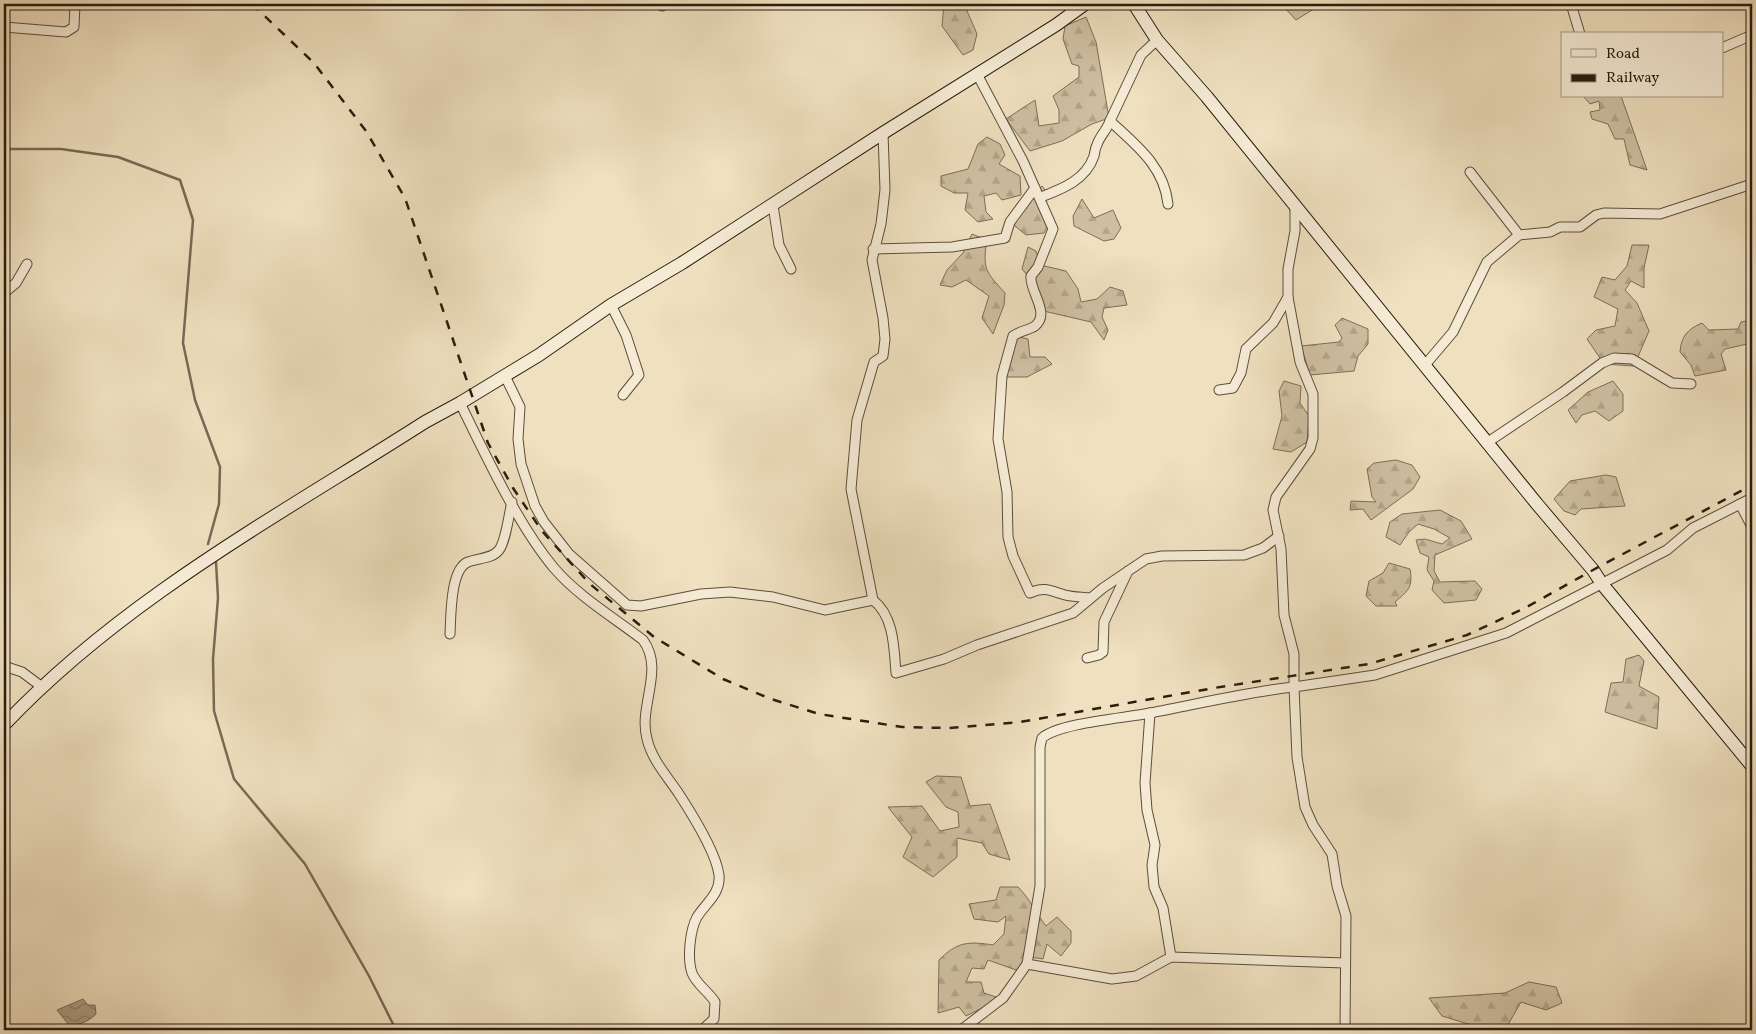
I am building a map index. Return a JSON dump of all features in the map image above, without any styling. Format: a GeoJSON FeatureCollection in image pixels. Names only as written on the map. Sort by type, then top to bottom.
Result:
{"type":"FeatureCollection","features":[{"type":"Feature","properties":{"kind":"main road"},"geometry":{"type":"LineString","coordinates":[[4,725],[42,687],[107,631],[161,590],[425,422],[505,376],[611,305],[682,263],[1085,4]]}},
{"type":"Feature","properties":{"kind":"main road"},"geometry":{"type":"LineString","coordinates":[[1124,4],[1135,8],[1157,40],[1207,97],[1752,766]]}},
{"type":"Feature","properties":{"kind":"street"},"geometry":{"type":"LineString","coordinates":[[4,27],[66,32],[74,27],[75,4]]}},
{"type":"Feature","properties":{"kind":"street"},"geometry":{"type":"LineString","coordinates":[[1571,4],[1579,32]]}},
{"type":"Feature","properties":{"kind":"street"},"geometry":{"type":"LineString","coordinates":[[1724,47],[1752,35]]}},
{"type":"Feature","properties":{"kind":"street"},"geometry":{"type":"LineString","coordinates":[[1040,198],[1067,187],[1080,177],[1094,158],[1097,143],[1104,135],[1141,56],[1157,40]]}},
{"type":"Feature","properties":{"kind":"street"},"geometry":{"type":"LineString","coordinates":[[977,74],[1036,188],[1053,229],[1038,267],[1031,276],[1032,287],[1040,306],[1040,315],[1036,325],[1014,336],[1002,376],[998,439],[1007,492],[1008,537],[1013,556],[1030,593],[1038,589],[1052,589],[1064,594],[1090,598]]}},
{"type":"Feature","properties":{"kind":"street"},"geometry":{"type":"LineString","coordinates":[[1110,121],[1148,155],[1162,180],[1168,204]]}},
{"type":"Feature","properties":{"kind":"street"},"geometry":{"type":"LineString","coordinates":[[883,133],[885,190],[881,224],[874,249],[873,271],[883,318],[885,338],[882,356],[874,362],[856,420],[851,489],[873,600],[882,607],[888,621],[896,673],[944,659],[1073,612],[1128,570],[1153,557],[1244,555],[1263,548],[1279,536]]}},
{"type":"Feature","properties":{"kind":"street"},"geometry":{"type":"LineString","coordinates":[[1470,172],[1519,234]]}},
{"type":"Feature","properties":{"kind":"street"},"geometry":{"type":"LineString","coordinates":[[1425,365],[1453,332],[1487,262],[1519,234],[1550,232],[1560,227],[1580,226],[1596,215],[1604,213],[1660,214],[1752,184]]}},
{"type":"Feature","properties":{"kind":"street"},"geometry":{"type":"LineString","coordinates":[[874,249],[952,247],[1005,238],[1010,222],[1036,188]]}},
{"type":"Feature","properties":{"kind":"street"},"geometry":{"type":"LineString","coordinates":[[773,205],[779,245],[791,269]]}},
{"type":"Feature","properties":{"kind":"street"},"geometry":{"type":"LineString","coordinates":[[1295,207],[1295,230],[1288,269],[1288,297],[1300,362],[1313,394],[1313,438],[1310,449],[1274,501],[1274,516],[1279,536],[1282,603],[1286,630],[1294,654],[1296,757],[1300,782],[1308,814],[1332,854],[1337,886],[1347,923],[1345,963],[1347,1013],[1345,1030]]}},
{"type":"Feature","properties":{"kind":"street"},"geometry":{"type":"LineString","coordinates":[[4,293],[16,283],[27,264]]}},
{"type":"Feature","properties":{"kind":"street"},"geometry":{"type":"LineString","coordinates":[[1219,390],[1233,388],[1243,369],[1242,360],[1246,350],[1273,323],[1288,297]]}},
{"type":"Feature","properties":{"kind":"street"},"geometry":{"type":"LineString","coordinates":[[611,305],[626,335],[639,374],[622,395]]}},
{"type":"Feature","properties":{"kind":"street"},"geometry":{"type":"LineString","coordinates":[[1488,442],[1563,392],[1602,363],[1614,358],[1632,359],[1678,385],[1691,384]]}},
{"type":"Feature","properties":{"kind":"street"},"geometry":{"type":"LineString","coordinates":[[505,376],[520,407],[518,439],[520,464],[535,506],[548,527],[570,554],[628,605],[640,606],[701,594],[730,592],[773,596],[825,610],[873,600]]}},
{"type":"Feature","properties":{"kind":"street"},"geometry":{"type":"LineString","coordinates":[[460,403],[512,502],[529,531],[555,568],[589,600],[643,640],[649,648],[652,670],[646,738],[664,776],[679,794],[716,862],[720,882],[718,891],[696,918],[692,930],[691,971],[698,984],[711,996],[715,1009],[714,1019],[702,1030]]}},
{"type":"Feature","properties":{"kind":"street"},"geometry":{"type":"LineString","coordinates":[[961,1030],[1003,998],[1027,964],[1040,886],[1040,747],[1042,738],[1052,733],[1094,722],[1150,713],[1216,699],[1375,675],[1463,648],[1506,633],[1602,584],[1667,550],[1693,528],[1752,498]]}},
{"type":"Feature","properties":{"kind":"street"},"geometry":{"type":"LineString","coordinates":[[450,634],[453,591],[458,572],[464,564],[495,554],[501,547],[512,502]]}},
{"type":"Feature","properties":{"kind":"street"},"geometry":{"type":"LineString","coordinates":[[1740,504],[1752,527]]}},
{"type":"Feature","properties":{"kind":"street"},"geometry":{"type":"LineString","coordinates":[[1087,658],[1099,656],[1103,652],[1104,622],[1128,570]]}},
{"type":"Feature","properties":{"kind":"street"},"geometry":{"type":"LineString","coordinates":[[4,666],[22,672],[42,687]]}},
{"type":"Feature","properties":{"kind":"street"},"geometry":{"type":"LineString","coordinates":[[1150,713],[1145,783],[1147,810],[1156,845],[1152,865],[1154,887],[1163,908],[1171,956]]}},
{"type":"Feature","properties":{"kind":"street"},"geometry":{"type":"LineString","coordinates":[[1027,964],[1119,979],[1136,976],[1171,956],[1345,963]]}},
{"type":"Feature","properties":{"kind":"green space"},"geometry":{"type":"Polygon","coordinates":[[[944,4],[964,4],[977,34],[973,50],[963,55],[942,26],[944,4]]]}},
{"type":"Feature","properties":{"kind":"green space"},"geometry":{"type":"Polygon","coordinates":[[[1284,4],[1316,4],[1312,10],[1296,20],[1283,6],[1284,4]]]}},
{"type":"Feature","properties":{"kind":"green space"},"geometry":{"type":"Polygon","coordinates":[[[1086,17],[1096,42],[1109,118],[1092,124],[1062,141],[1030,151],[1006,119],[1035,100],[1039,126],[1059,123],[1059,110],[1053,96],[1079,77],[1079,66],[1072,64],[1063,39],[1065,26],[1086,17]]]}},
{"type":"Feature","properties":{"kind":"green space"},"geometry":{"type":"Polygon","coordinates":[[[1585,98],[1622,98],[1647,170],[1630,165],[1624,139],[1615,139],[1608,124],[1592,119],[1590,112],[1600,110],[1599,101],[1590,104],[1585,98]]]}},
{"type":"Feature","properties":{"kind":"green space"},"geometry":{"type":"Polygon","coordinates":[[[987,137],[1000,144],[1005,155],[999,164],[1020,176],[1021,195],[1002,200],[996,193],[984,196],[986,212],[993,219],[978,222],[965,210],[968,193],[954,193],[941,186],[941,176],[968,169],[978,144],[987,137]]]}},
{"type":"Feature","properties":{"kind":"green space"},"geometry":{"type":"Polygon","coordinates":[[[1042,186],[1048,194],[1041,206],[1049,223],[1044,233],[1026,235],[1015,226],[1012,218],[1028,198],[1042,186]]]}},
{"type":"Feature","properties":{"kind":"green space"},"geometry":{"type":"Polygon","coordinates":[[[1082,199],[1094,218],[1113,210],[1121,228],[1114,239],[1104,241],[1074,226],[1073,216],[1082,199]]]}},
{"type":"Feature","properties":{"kind":"green space"},"geometry":{"type":"Polygon","coordinates":[[[972,234],[987,240],[985,264],[987,270],[1005,293],[1004,305],[993,334],[982,318],[989,296],[966,280],[952,287],[940,285],[947,270],[963,253],[972,234]]]}},
{"type":"Feature","properties":{"kind":"green space"},"geometry":{"type":"Polygon","coordinates":[[[1632,245],[1649,245],[1644,268],[1644,288],[1631,281],[1625,290],[1637,303],[1649,331],[1634,366],[1604,364],[1587,339],[1596,330],[1615,326],[1618,309],[1594,297],[1602,277],[1615,280],[1627,266],[1632,245]]]}},
{"type":"Feature","properties":{"kind":"green space"},"geometry":{"type":"Polygon","coordinates":[[[1028,247],[1036,251],[1040,265],[1066,271],[1078,289],[1081,302],[1097,299],[1110,287],[1123,291],[1127,305],[1104,308],[1102,317],[1108,330],[1104,340],[1091,322],[1035,309],[1033,282],[1022,269],[1028,247]]]}},
{"type":"Feature","properties":{"kind":"green space"},"geometry":{"type":"Polygon","coordinates":[[[1342,318],[1368,329],[1368,344],[1358,356],[1354,371],[1310,375],[1301,346],[1339,342],[1342,338],[1335,325],[1342,318]]]}},
{"type":"Feature","properties":{"kind":"green space"},"geometry":{"type":"Polygon","coordinates":[[[1752,320],[1752,343],[1725,349],[1721,354],[1726,370],[1695,376],[1691,365],[1680,352],[1684,337],[1689,331],[1702,323],[1709,330],[1738,329],[1741,322],[1752,320]]]}},
{"type":"Feature","properties":{"kind":"green space"},"geometry":{"type":"Polygon","coordinates":[[[1019,337],[1028,339],[1030,357],[1045,357],[1052,364],[1027,377],[1006,377],[1011,349],[1019,337]]]}},
{"type":"Feature","properties":{"kind":"green space"},"geometry":{"type":"Polygon","coordinates":[[[1284,381],[1301,386],[1300,403],[1309,416],[1307,442],[1291,452],[1273,449],[1282,416],[1279,391],[1284,381]]]}},
{"type":"Feature","properties":{"kind":"green space"},"geometry":{"type":"Polygon","coordinates":[[[1613,381],[1623,394],[1623,411],[1609,421],[1595,411],[1582,415],[1576,423],[1568,410],[1588,392],[1613,381]]]}},
{"type":"Feature","properties":{"kind":"green space"},"geometry":{"type":"Polygon","coordinates":[[[1396,460],[1412,465],[1420,477],[1413,489],[1371,520],[1363,509],[1350,510],[1351,501],[1376,502],[1372,497],[1367,469],[1374,463],[1396,460]]]}},
{"type":"Feature","properties":{"kind":"green space"},"geometry":{"type":"Polygon","coordinates":[[[1606,475],[1616,477],[1625,506],[1581,509],[1575,515],[1564,511],[1554,499],[1570,481],[1606,475]]]}},
{"type":"Feature","properties":{"kind":"green space"},"geometry":{"type":"Polygon","coordinates":[[[1440,510],[1461,521],[1472,539],[1435,555],[1434,571],[1440,582],[1475,581],[1482,589],[1476,600],[1444,603],[1432,590],[1434,581],[1427,570],[1429,557],[1420,553],[1416,540],[1425,539],[1442,544],[1450,538],[1434,529],[1418,524],[1409,532],[1400,545],[1386,537],[1390,522],[1402,514],[1440,510]]]}},
{"type":"Feature","properties":{"kind":"green space"},"geometry":{"type":"Polygon","coordinates":[[[1389,563],[1410,569],[1411,580],[1409,588],[1395,602],[1397,606],[1376,606],[1366,596],[1369,581],[1383,573],[1389,563]]]}},
{"type":"Feature","properties":{"kind":"green space"},"geometry":{"type":"Polygon","coordinates":[[[1639,655],[1644,661],[1639,686],[1659,697],[1657,729],[1605,712],[1611,683],[1623,682],[1626,659],[1639,655]]]}},
{"type":"Feature","properties":{"kind":"green space"},"geometry":{"type":"Polygon","coordinates":[[[936,776],[961,777],[970,806],[990,804],[1010,860],[989,854],[982,843],[957,838],[957,857],[933,877],[903,857],[912,837],[888,807],[922,806],[940,831],[959,827],[958,812],[946,807],[926,782],[936,776]]]}},
{"type":"Feature","properties":{"kind":"green space"},"geometry":{"type":"Polygon","coordinates":[[[1000,887],[1018,887],[1046,926],[1057,917],[1071,931],[1071,943],[1061,956],[1047,944],[1043,959],[1030,957],[1016,970],[988,960],[984,969],[972,968],[966,982],[981,982],[984,993],[996,997],[986,1006],[966,1016],[959,1007],[938,1013],[939,960],[957,946],[970,943],[993,945],[1004,934],[1006,916],[998,922],[974,919],[969,904],[996,900],[1000,887]]]}},
{"type":"Feature","properties":{"kind":"green space"},"geometry":{"type":"Polygon","coordinates":[[[1529,982],[1556,987],[1562,1003],[1546,1010],[1521,1002],[1505,1030],[1488,1030],[1442,1016],[1429,998],[1505,993],[1529,982]]]}},
{"type":"Feature","properties":{"kind":"water"},"geometry":{"type":"Polygon","coordinates":[[[83,999],[88,1005],[95,1005],[96,1014],[83,1022],[69,1025],[57,1010],[83,999]]]}},
{"type":"Feature","properties":{"kind":"waterway"},"geometry":{"type":"LineString","coordinates":[[4,149],[61,149],[118,157],[180,180],[193,220],[183,343],[195,400],[220,467],[219,504],[208,544]]}},
{"type":"Feature","properties":{"kind":"waterway"},"geometry":{"type":"LineString","coordinates":[[216,562],[218,598],[213,659],[214,711],[234,779],[305,864],[369,976],[396,1030]]}},
{"type":"Feature","properties":{"kind":"railway"},"geometry":{"type":"LineString","coordinates":[[252,4],[314,63],[366,131],[405,198],[488,443],[513,488],[542,531],[590,584],[654,637],[723,679],[771,699],[819,714],[902,727],[949,728],[1020,722],[1214,688],[1369,664],[1467,635],[1525,608],[1752,485]]}}]}
